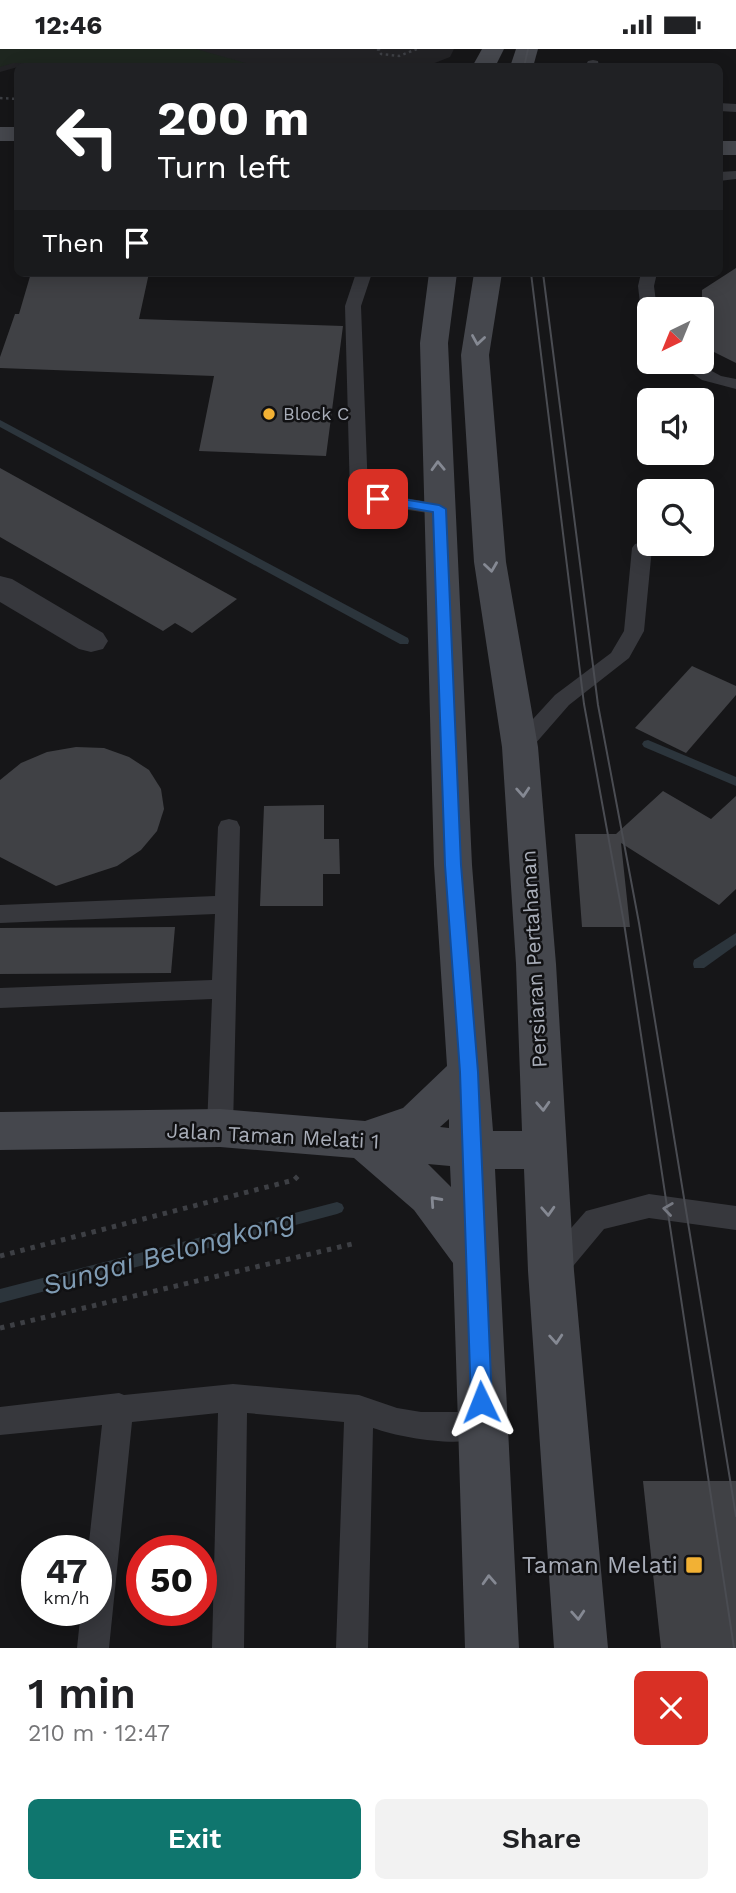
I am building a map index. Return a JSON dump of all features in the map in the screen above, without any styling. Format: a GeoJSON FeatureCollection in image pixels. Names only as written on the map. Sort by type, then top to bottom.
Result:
{"type":"FeatureCollection","features":[{"type":"Feature","properties":{"kind":"main road"},"geometry":{"type":"LineString","coordinates":[[442,277],[433,342],[439,509],[453,865],[469,1072],[492,1648]]}},
{"type":"Feature","properties":{"kind":"main road","name":"Persiaran Pertahanan"},"geometry":{"type":"LineString","coordinates":[[487,277],[475,355],[490,562],[520,747],[536,964],[551,1271],[580,1648]]}},
{"type":"Feature","properties":{"kind":"main road"},"geometry":{"type":"LineString","coordinates":[[469,1072],[418,1121],[365,1140],[381,1157],[411,1177],[431,1195],[475,1256]]}},
{"type":"Feature","properties":{"kind":"main road","name":"Jalan Taman Melati 1"},"geometry":{"type":"LineString","coordinates":[[0,1131],[220,1128],[472,1149],[545,1151]]}},
{"type":"Feature","properties":{"kind":"street"},"geometry":{"type":"LineString","coordinates":[[0,587],[91,641]]}},
{"type":"Feature","properties":{"kind":"lane"},"geometry":{"type":"LineString","coordinates":[[363,277],[353,306],[359,496],[439,509]]}},
{"type":"Feature","properties":{"kind":"lane"},"geometry":{"type":"LineString","coordinates":[[647,297],[648,277]]}},
{"type":"Feature","properties":{"kind":"lane"},"geometry":{"type":"LineString","coordinates":[[708,375],[736,384]]}},
{"type":"Feature","properties":{"kind":"lane"},"geometry":{"type":"LineString","coordinates":[[520,747],[562,700],[619,658],[634,631],[641,556]]}},
{"type":"Feature","properties":{"kind":"lane"},"geometry":{"type":"LineString","coordinates":[[220,1128],[229,827]]}},
{"type":"Feature","properties":{"kind":"lane"},"geometry":{"type":"LineString","coordinates":[[0,914],[226,905]]}},
{"type":"Feature","properties":{"kind":"lane"},"geometry":{"type":"LineString","coordinates":[[0,998],[224,989]]}},
{"type":"Feature","properties":{"kind":"lane"},"geometry":{"type":"LineString","coordinates":[[551,1271],[596,1219],[649,1206],[736,1218]]}},
{"type":"Feature","properties":{"kind":"lane"},"geometry":{"type":"LineString","coordinates":[[0,1421],[119,1407],[233,1398],[359,1409],[397,1422],[421,1426],[482,1426]]}},
{"type":"Feature","properties":{"kind":"lane"},"geometry":{"type":"LineString","coordinates":[[228,1648],[233,1398]]}},
{"type":"Feature","properties":{"kind":"lane"},"geometry":{"type":"LineString","coordinates":[[93,1648],[119,1407]]}},
{"type":"Feature","properties":{"kind":"lane"},"geometry":{"type":"LineString","coordinates":[[352,1648],[359,1409]]}},
{"type":"Feature","properties":{"kind":"path"},"geometry":{"type":"LineString","coordinates":[[380,49],[378,50],[381,54],[392,57],[407,56],[417,49]]}},
{"type":"Feature","properties":{"kind":"path"},"geometry":{"type":"LineString","coordinates":[[0,1256],[294,1180]]}},
{"type":"Feature","properties":{"kind":"path"},"geometry":{"type":"LineString","coordinates":[[0,1328],[352,1244]]}},
{"type":"Feature","properties":{"kind":"shaded area"},"geometry":{"type":"Polygon","coordinates":[[[0,49],[454,49],[450,57],[435,63],[14,63],[14,68],[0,72],[0,49]]]}},
{"type":"Feature","properties":{"kind":"shaded area"},"geometry":{"type":"Polygon","coordinates":[[[0,49],[196,49],[245,63],[13,63],[0,67],[0,49]]]}},
{"type":"Feature","properties":{"kind":"building"},"geometry":{"type":"Polygon","coordinates":[[[736,268],[736,363],[714,352],[714,297],[702,297],[702,290],[736,268]]]}},
{"type":"Feature","properties":{"kind":"building","name":"Block C"},"geometry":{"type":"Polygon","coordinates":[[[30,277],[148,277],[139,319],[343,326],[326,456],[199,451],[214,376],[0,368],[0,357],[15,314],[19,314],[30,277]]]}},
{"type":"Feature","properties":{"kind":"building"},"geometry":{"type":"Polygon","coordinates":[[[0,468],[237,599],[192,633],[175,623],[163,631],[0,537],[0,468]]]}},
{"type":"Feature","properties":{"kind":"building"},"geometry":{"type":"Polygon","coordinates":[[[692,666],[736,686],[736,695],[686,753],[635,728],[692,666]]]}},
{"type":"Feature","properties":{"kind":"building"},"geometry":{"type":"Polygon","coordinates":[[[76,747],[104,748],[129,757],[149,770],[161,789],[164,809],[157,831],[141,850],[117,866],[56,886],[0,857],[0,780],[21,763],[47,752],[76,747]]]}},
{"type":"Feature","properties":{"kind":"building"},"geometry":{"type":"Polygon","coordinates":[[[663,791],[711,819],[736,796],[736,889],[719,905],[621,843],[630,927],[582,927],[575,834],[616,834],[663,791]]]}},
{"type":"Feature","properties":{"kind":"building"},"geometry":{"type":"Polygon","coordinates":[[[324,805],[324,839],[339,839],[340,874],[323,874],[323,906],[260,906],[264,806],[324,805]]]}},
{"type":"Feature","properties":{"kind":"building"},"geometry":{"type":"Polygon","coordinates":[[[175,927],[171,973],[0,974],[0,928],[175,927]]]}},
{"type":"Feature","properties":{"kind":"building","name":"Taman Melati"},"geometry":{"type":"Polygon","coordinates":[[[643,1481],[736,1481],[736,1648],[661,1648],[643,1481]]]}},
{"type":"Feature","properties":{"kind":"waterway"},"geometry":{"type":"LineString","coordinates":[[0,423],[404,641]]}},
{"type":"Feature","properties":{"kind":"waterway"},"geometry":{"type":"LineString","coordinates":[[648,744],[736,782]]}},
{"type":"Feature","properties":{"kind":"waterway","name":"Sungai Belongkong"},"geometry":{"type":"LineString","coordinates":[[699,964],[736,938]]}},
{"type":"Feature","properties":{"kind":"waterway","name":"Sungai Belongkong"},"geometry":{"type":"LineString","coordinates":[[0,1296],[337,1208]]}},
{"type":"Feature","properties":{"kind":"tram line"},"geometry":{"type":"LineString","coordinates":[[525,63],[528,49]]}},
{"type":"Feature","properties":{"kind":"tram line"},"geometry":{"type":"LineString","coordinates":[[531,277],[584,704],[624,923],[734,1648]]}},
{"type":"Feature","properties":{"kind":"tram line"},"geometry":{"type":"LineString","coordinates":[[544,277],[598,705],[639,923],[736,1516]]}},
{"type":"Feature","properties":{"kind":"place","name":"Block C"},"geometry":{"type":"Point","coordinates":[269,414]}},
{"type":"Feature","properties":{"kind":"place","name":"Taman Melati"},"geometry":{"type":"Point","coordinates":[694,1565]}},
{"type":"Feature","properties":{"kind":"route"},"geometry":{"type":"LineString","coordinates":[[378,499],[439,509],[453,865],[469,1072],[481,1402]]}}]}
